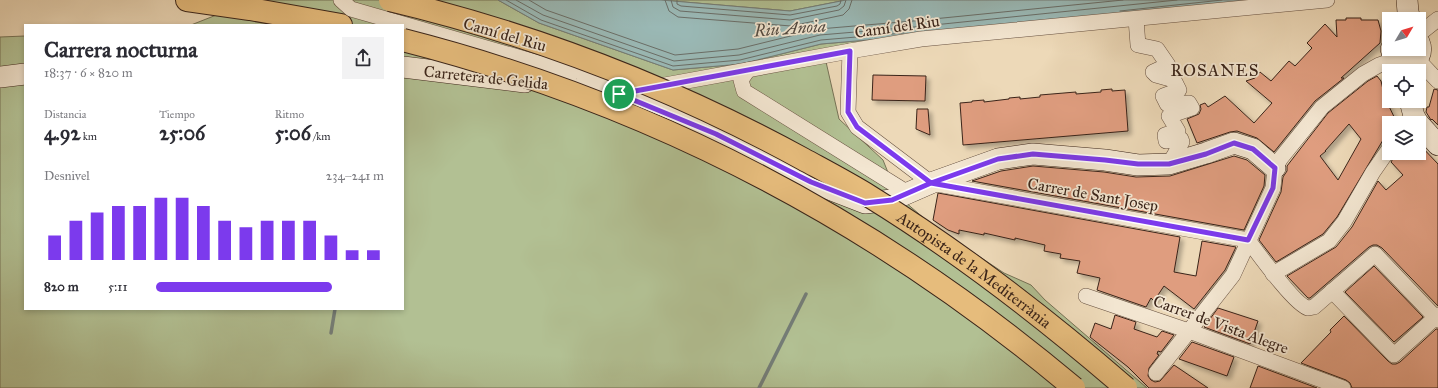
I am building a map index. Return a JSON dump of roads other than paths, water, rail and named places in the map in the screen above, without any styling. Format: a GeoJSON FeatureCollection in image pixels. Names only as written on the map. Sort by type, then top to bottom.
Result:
{"type":"FeatureCollection","features":[{"type":"Feature","properties":{"kind":"highway"},"geometry":{"type":"LineString","coordinates":[[188,0],[216,3],[335,24]]}},
{"type":"Feature","properties":{"kind":"highway","name":"Autopista de la Mediterrània"},"geometry":{"type":"LineString","coordinates":[[390,0],[489,27],[577,57],[664,91],[776,144],[869,196],[936,240],[1037,314],[1126,388]]}},
{"type":"Feature","properties":{"kind":"highway","name":"Autopista de la Mediterrània"},"geometry":{"type":"LineString","coordinates":[[404,40],[489,64],[583,96],[668,131],[777,184],[855,228],[929,277],[1017,341],[1074,388]]}},
{"type":"Feature","properties":{"kind":"street","name":"Camí del Riu"},"geometry":{"type":"LineString","coordinates":[[341,0],[351,9],[399,24]]}},
{"type":"Feature","properties":{"kind":"street","name":"Camí del Riu"},"geometry":{"type":"LineString","coordinates":[[619,94],[921,39],[1327,0]]}},
{"type":"Feature","properties":{"kind":"street"},"geometry":{"type":"LineString","coordinates":[[1136,18],[1138,45],[1157,49],[1168,65],[1153,72],[1156,75],[1174,80],[1179,90],[1163,96],[1167,104],[1189,103],[1192,108],[1169,116],[1178,131],[1165,135],[1166,141],[1181,139],[1182,142],[1169,164]]}},
{"type":"Feature","properties":{"kind":"street"},"geometry":{"type":"LineString","coordinates":[[1426,28],[1438,19]]}},
{"type":"Feature","properties":{"kind":"street","name":"Camí del Riu"},"geometry":{"type":"LineString","coordinates":[[404,26],[576,80]]}},
{"type":"Feature","properties":{"kind":"street"},"geometry":{"type":"LineString","coordinates":[[850,51],[848,112],[857,127],[931,183]]}},
{"type":"Feature","properties":{"kind":"street"},"geometry":{"type":"LineString","coordinates":[[1156,373],[1233,275],[1273,188],[1275,168],[1281,158],[1322,107],[1363,74],[1379,65],[1407,59],[1438,80]]}},
{"type":"Feature","properties":{"kind":"street","name":"Carretera de Gelida"},"geometry":{"type":"LineString","coordinates":[[404,67],[525,82],[576,80],[619,94],[716,134],[811,182],[865,203],[892,200],[931,183],[998,159],[1033,154],[1138,164],[1169,164],[1206,154],[1234,143],[1253,149],[1275,168]]}},
{"type":"Feature","properties":{"kind":"street"},"geometry":{"type":"LineString","coordinates":[[748,70],[741,80],[744,91],[908,193]]}},
{"type":"Feature","properties":{"kind":"street"},"geometry":{"type":"LineString","coordinates":[[0,77],[24,74]]}},
{"type":"Feature","properties":{"kind":"street"},"geometry":{"type":"LineString","coordinates":[[1426,132],[1438,144]]}},
{"type":"Feature","properties":{"kind":"street"},"geometry":{"type":"LineString","coordinates":[[1273,274],[1329,241],[1344,222],[1382,159]]}},
{"type":"Feature","properties":{"kind":"street","name":"Carrer de Sant Josep"},"geometry":{"type":"LineString","coordinates":[[931,183],[1248,240]]}},
{"type":"Feature","properties":{"kind":"street"},"geometry":{"type":"LineString","coordinates":[[1248,240],[1273,274],[1301,304],[1308,308],[1314,307],[1332,291],[1375,254],[1437,318],[1394,355],[1332,291]]}},
{"type":"Feature","properties":{"kind":"street","name":"Carrer de Vista Alegre"},"geometry":{"type":"LineString","coordinates":[[1086,296],[1189,331],[1343,388]]}},
{"type":"Feature","properties":{"kind":"water","name":"Riu Anoia"},"geometry":{"type":"Polygon","coordinates":[[[498,0],[661,0],[790,11],[846,0],[1258,0],[914,36],[821,44],[741,64],[673,70],[539,23],[498,0]]]}},
{"type":"Feature","properties":{"kind":"waterway"},"geometry":{"type":"LineString","coordinates":[[759,388],[806,294]]}},
{"type":"Feature","properties":{"kind":"waterway"},"geometry":{"type":"LineString","coordinates":[[331,333],[335,310]]}},
{"type":"Feature","properties":{"kind":"district","name":"ROSANES"},"geometry":{"type":"Point","coordinates":[1215,70]}}]}
